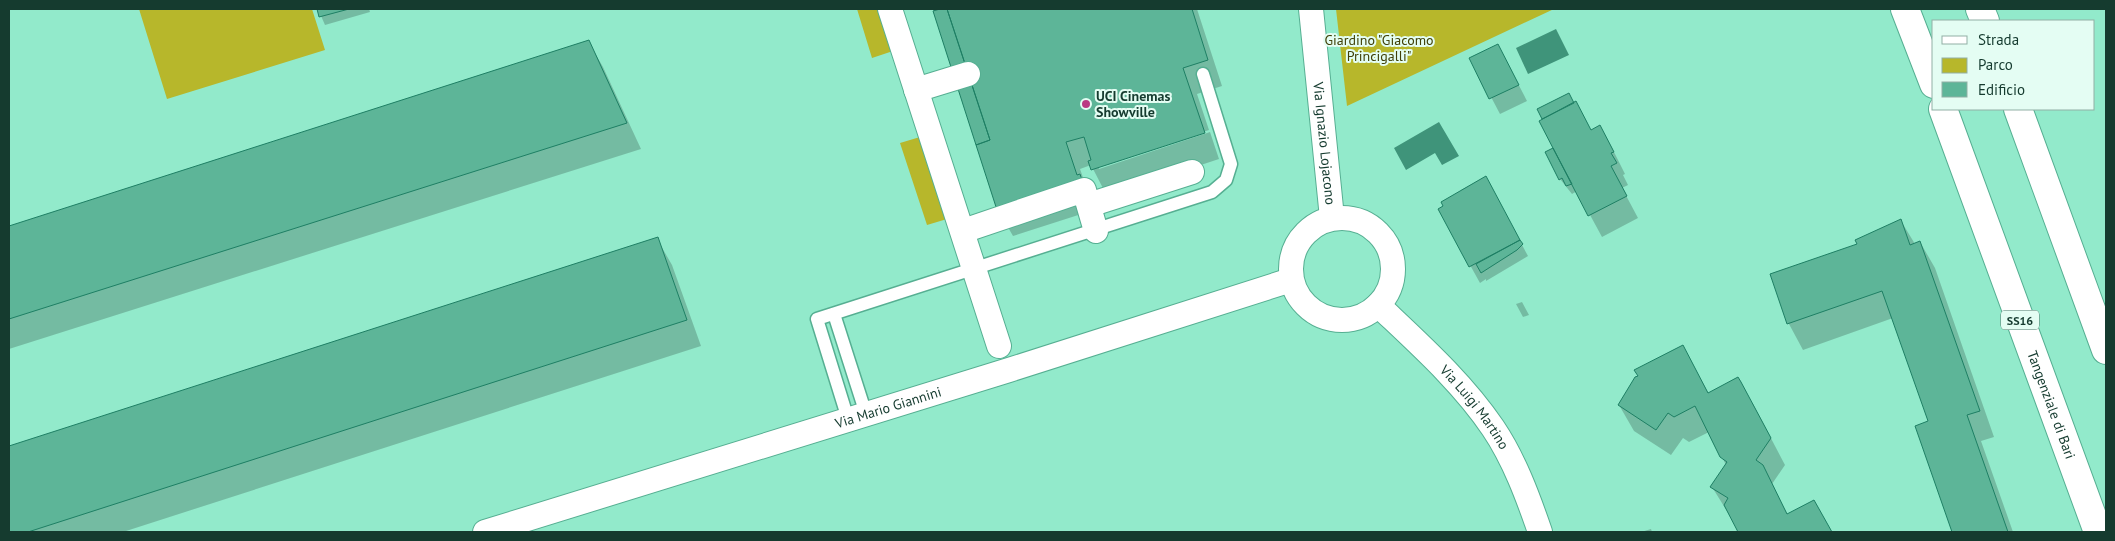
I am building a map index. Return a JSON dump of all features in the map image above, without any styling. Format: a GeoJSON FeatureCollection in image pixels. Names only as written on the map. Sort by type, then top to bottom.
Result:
{"type":"FeatureCollection","features":[{"type":"Feature","properties":{"kind":"highway"},"geometry":{"type":"LineString","coordinates":[[1905,9],[1932,79]]}},
{"type":"Feature","properties":{"kind":"highway","name":"Tangenziale di Bari"},"geometry":{"type":"LineString","coordinates":[[1943,110],[2098,532]]}},
{"type":"Feature","properties":{"kind":"highway"},"geometry":{"type":"LineString","coordinates":[[2018,110],[2106,350]]}},
{"type":"Feature","properties":{"kind":"street"},"geometry":{"type":"LineString","coordinates":[[890,9],[999,346]]}},
{"type":"Feature","properties":{"kind":"street","name":"Via Ignazio Lojacono"},"geometry":{"type":"LineString","coordinates":[[1311,9],[1332,218]]}},
{"type":"Feature","properties":{"kind":"street"},"geometry":{"type":"LineString","coordinates":[[916,90],[968,74]]}},
{"type":"Feature","properties":{"kind":"street"},"geometry":{"type":"LineString","coordinates":[[1089,205],[1192,172]]}},
{"type":"Feature","properties":{"kind":"street"},"geometry":{"type":"LineString","coordinates":[[963,231],[1084,190],[1096,231]]}},
{"type":"Feature","properties":{"kind":"street"},"geometry":{"type":"LineString","coordinates":[[1332,218],[1347,218],[1361,221],[1374,228],[1382,238],[1393,260],[1390,287],[1378,305],[1369,313],[1353,319],[1331,320],[1315,313],[1300,299],[1291,280],[1290,263],[1294,248],[1301,237],[1313,226],[1332,218]]}},
{"type":"Feature","properties":{"kind":"street","name":"Via Mario Giannini"},"geometry":{"type":"LineString","coordinates":[[485,532],[1291,280]]}},
{"type":"Feature","properties":{"kind":"street","name":"Via Luigi Martino"},"geometry":{"type":"LineString","coordinates":[[1378,305],[1469,396],[1493,428],[1515,467],[1540,532]]}},
{"type":"Feature","properties":{"kind":"lane"},"geometry":{"type":"LineString","coordinates":[[857,416],[817,319],[1096,231],[1212,192],[1226,180],[1232,164],[1203,74]]}},
{"type":"Feature","properties":{"kind":"lane"},"geometry":{"type":"LineString","coordinates":[[834,314],[857,416]]}},
{"type":"Feature","properties":{"kind":"green space"},"geometry":{"type":"Polygon","coordinates":[[[139,9],[312,9],[325,50],[167,99],[139,9]]]}},
{"type":"Feature","properties":{"kind":"green space"},"geometry":{"type":"Polygon","coordinates":[[[857,9],[879,9],[893,51],[872,58],[857,9]]]}},
{"type":"Feature","properties":{"kind":"green space","name":"Giardino \"Giacomo Princigalli\""},"geometry":{"type":"Polygon","coordinates":[[[1336,9],[1554,9],[1347,106],[1336,9]]]}},
{"type":"Feature","properties":{"kind":"green space"},"geometry":{"type":"Polygon","coordinates":[[[920,137],[947,219],[927,225],[900,143],[920,137]]]}},
{"type":"Feature","properties":{"kind":"shaded area"},"geometry":{"type":"Polygon","coordinates":[[[1556,29],[1569,55],[1528,74],[1516,48],[1556,29]]]}},
{"type":"Feature","properties":{"kind":"shaded area"},"geometry":{"type":"Polygon","coordinates":[[[1439,122],[1459,156],[1442,165],[1435,153],[1406,170],[1394,148],[1439,122]]]}},
{"type":"Feature","properties":{"kind":"building"},"geometry":{"type":"Polygon","coordinates":[[[317,9],[349,9],[319,17],[317,9]]]}},
{"type":"Feature","properties":{"kind":"building"},"geometry":{"type":"Polygon","coordinates":[[[947,9],[990,140],[976,145],[933,11],[947,9]]]}},
{"type":"Feature","properties":{"kind":"building","name":"UCI Cinemas Showville"},"geometry":{"type":"Polygon","coordinates":[[[947,9],[1192,9],[1208,60],[1183,68],[1205,133],[1091,170],[1088,161],[1091,160],[1084,137],[1066,142],[1077,175],[1080,174],[1083,183],[997,210],[976,145],[990,140],[947,9]]]}},
{"type":"Feature","properties":{"kind":"building"},"geometry":{"type":"Polygon","coordinates":[[[589,40],[627,123],[9,319],[9,226],[589,40]]]}},
{"type":"Feature","properties":{"kind":"building"},"geometry":{"type":"Polygon","coordinates":[[[1498,44],[1519,85],[1489,99],[1469,58],[1498,44]]]}},
{"type":"Feature","properties":{"kind":"building"},"geometry":{"type":"Polygon","coordinates":[[[1569,93],[1574,103],[1542,119],[1537,109],[1569,93]]]}},
{"type":"Feature","properties":{"kind":"building"},"geometry":{"type":"Polygon","coordinates":[[[1576,101],[1591,130],[1600,125],[1614,152],[1611,153],[1617,163],[1611,166],[1627,196],[1588,216],[1539,121],[1576,101]]]}},
{"type":"Feature","properties":{"kind":"building"},"geometry":{"type":"Polygon","coordinates":[[[1553,148],[1572,184],[1566,186],[1562,178],[1559,180],[1545,152],[1553,148]]]}},
{"type":"Feature","properties":{"kind":"building"},"geometry":{"type":"Polygon","coordinates":[[[1486,176],[1520,240],[1469,267],[1438,209],[1443,206],[1441,202],[1486,176]]]}},
{"type":"Feature","properties":{"kind":"building"},"geometry":{"type":"Polygon","coordinates":[[[1901,219],[1910,245],[1920,241],[1980,411],[1967,415],[2008,532],[1952,532],[1915,426],[1928,421],[1882,291],[1787,324],[1770,274],[1857,244],[1855,240],[1901,219]]]}},
{"type":"Feature","properties":{"kind":"building"},"geometry":{"type":"Polygon","coordinates":[[[658,237],[687,320],[28,532],[9,532],[9,446],[658,237]]]}},
{"type":"Feature","properties":{"kind":"building"},"geometry":{"type":"Polygon","coordinates":[[[1520,240],[1523,244],[1517,250],[1481,273],[1476,264],[1520,240]]]}},
{"type":"Feature","properties":{"kind":"building"},"geometry":{"type":"Polygon","coordinates":[[[1683,345],[1708,393],[1738,377],[1771,438],[1756,460],[1763,465],[1787,514],[1814,500],[1832,532],[1738,532],[1724,505],[1728,498],[1710,487],[1727,462],[1720,457],[1695,406],[1674,417],[1668,413],[1656,430],[1618,405],[1635,377],[1638,376],[1634,370],[1683,345]]]}},
{"type":"Feature","properties":{"kind":"place","name":"UCI Cinemas Showville"},"geometry":{"type":"Point","coordinates":[1086,104]}}]}
